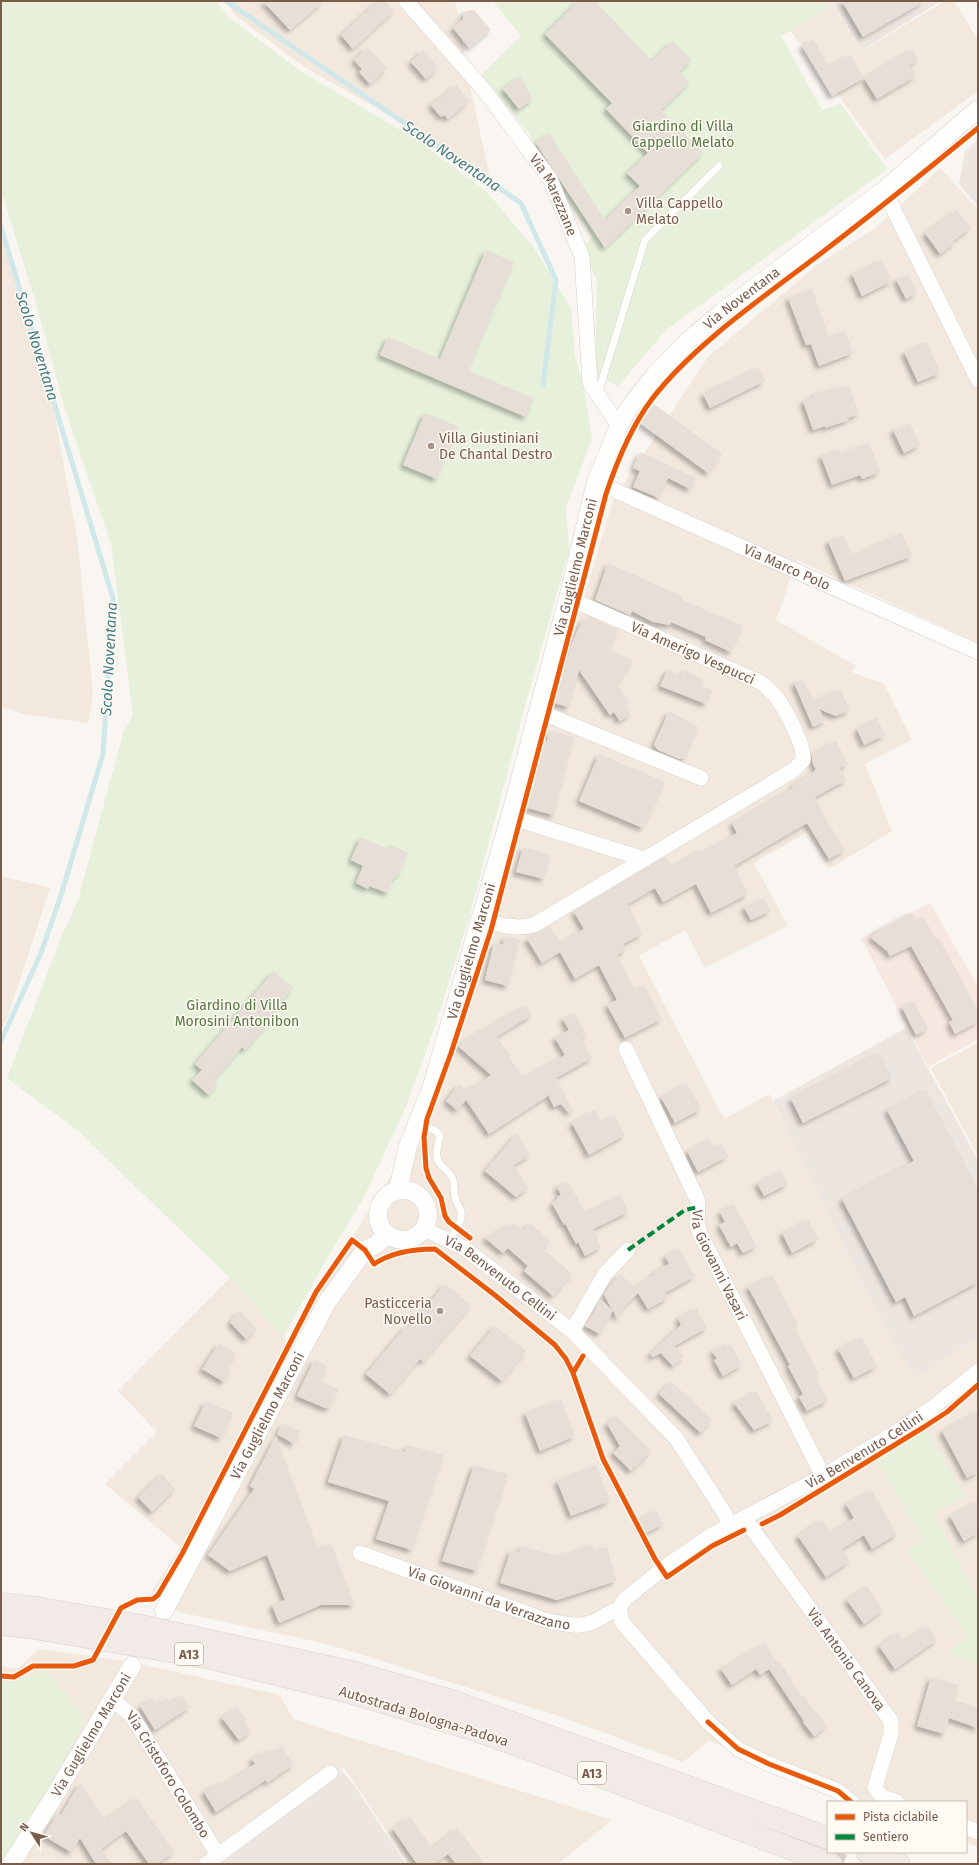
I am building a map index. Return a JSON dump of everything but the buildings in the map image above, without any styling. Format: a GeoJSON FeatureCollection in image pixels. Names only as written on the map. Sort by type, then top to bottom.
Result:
{"type":"FeatureCollection","features":[{"type":"Feature","properties":{"kind":"highway","name":"Autostrada Bologna-Padova"},"geometry":{"type":"LineString","coordinates":[[1,1604],[32,1617],[210,1658],[353,1682],[452,1701],[827,1838]]}},
{"type":"Feature","properties":{"kind":"highway","name":"Autostrada Bologna-Padova"},"geometry":{"type":"LineString","coordinates":[[1,1624],[32,1617]]}},
{"type":"Feature","properties":{"kind":"highway","name":"Autostrada Bologna-Padova"},"geometry":{"type":"LineString","coordinates":[[353,1682],[475,1730],[831,1864]]}},
{"type":"Feature","properties":{"kind":"highway"},"geometry":{"type":"LineString","coordinates":[[870,1853],[899,1864]]}},
{"type":"Feature","properties":{"kind":"street","name":"Via Marezzane"},"geometry":{"type":"LineString","coordinates":[[406,1],[485,91],[550,179],[582,257],[590,383],[619,426]]}},
{"type":"Feature","properties":{"kind":"street","name":"Via Noventana"},"geometry":{"type":"LineString","coordinates":[[619,426],[629,408],[655,375],[689,340],[884,190],[978,109]]}},
{"type":"Feature","properties":{"kind":"street"},"geometry":{"type":"LineString","coordinates":[[884,190],[978,380]]}},
{"type":"Feature","properties":{"kind":"street","name":"Via Guglielmo Marconi"},"geometry":{"type":"LineString","coordinates":[[398,1190],[408,1146],[432,1086],[510,817],[568,598],[596,482],[619,426]]}},
{"type":"Feature","properties":{"kind":"street","name":"Via Marco Polo"},"geometry":{"type":"LineString","coordinates":[[596,482],[978,652]]}},
{"type":"Feature","properties":{"kind":"street","name":"Via Amerigo Vespucci"},"geometry":{"type":"LineString","coordinates":[[480,920],[514,927],[534,925],[794,770],[803,760],[804,755],[782,705],[762,683],[568,598]]}},
{"type":"Feature","properties":{"kind":"street"},"geometry":{"type":"LineString","coordinates":[[538,711],[701,778]]}},
{"type":"Feature","properties":{"kind":"street"},"geometry":{"type":"LineString","coordinates":[[510,817],[644,859]]}},
{"type":"Feature","properties":{"kind":"street","name":"Via Giovanni Vasari"},"geometry":{"type":"LineString","coordinates":[[626,1049],[698,1201],[697,1224],[700,1234],[823,1476]]}},
{"type":"Feature","properties":{"kind":"street"},"geometry":{"type":"LineString","coordinates":[[407,1189],[422,1197],[429,1213],[428,1221],[424,1229],[419,1235],[407,1240],[395,1239],[388,1235],[382,1229],[378,1213],[384,1198],[398,1190],[407,1189]]}},
{"type":"Feature","properties":{"kind":"street","name":"Via Benvenuto Cellini"},"geometry":{"type":"LineString","coordinates":[[424,1229],[449,1240],[488,1266],[572,1331],[676,1438],[725,1514],[730,1525]]}},
{"type":"Feature","properties":{"kind":"street","name":"Via Guglielmo Marconi"},"geometry":{"type":"LineString","coordinates":[[164,1610],[327,1302],[365,1250],[377,1244],[388,1235]]}},
{"type":"Feature","properties":{"kind":"street"},"geometry":{"type":"LineString","coordinates":[[572,1331],[605,1274],[628,1250]]}},
{"type":"Feature","properties":{"kind":"street","name":"Via Benvenuto Cellini"},"geometry":{"type":"LineString","coordinates":[[745,1519],[823,1476],[890,1436],[932,1408],[978,1371]]}},
{"type":"Feature","properties":{"kind":"street","name":"Via Giovanni da Verrazzano"},"geometry":{"type":"LineString","coordinates":[[360,1553],[548,1621],[574,1626],[590,1623],[609,1612],[619,1609],[624,1600],[661,1570],[710,1536],[745,1519]]}},
{"type":"Feature","properties":{"kind":"street","name":"Via Antonio Canova"},"geometry":{"type":"LineString","coordinates":[[745,1519],[891,1721],[891,1734],[875,1787],[881,1796],[895,1801]]}},
{"type":"Feature","properties":{"kind":"street"},"geometry":{"type":"LineString","coordinates":[[619,1609],[622,1622],[708,1722],[738,1748],[770,1764],[838,1790],[850,1801]]}},
{"type":"Feature","properties":{"kind":"street","name":"Via Guglielmo Marconi"},"geometry":{"type":"LineString","coordinates":[[11,1864],[55,1795],[132,1666]]}},
{"type":"Feature","properties":{"kind":"street","name":"Via Cristoforo Colombo"},"geometry":{"type":"LineString","coordinates":[[112,1699],[132,1716],[218,1855]]}},
{"type":"Feature","properties":{"kind":"street","name":"Via Cristoforo Colombo"},"geometry":{"type":"LineString","coordinates":[[206,1864],[330,1773]]}},
{"type":"Feature","properties":{"kind":"street"},"geometry":{"type":"LineString","coordinates":[[967,1827],[978,1832]]}},
{"type":"Feature","properties":{"kind":"lane"},"geometry":{"type":"LineString","coordinates":[[598,394],[646,240],[719,166]]}},
{"type":"Feature","properties":{"kind":"lane"},"geometry":{"type":"LineString","coordinates":[[417,1124],[432,1128],[439,1134],[439,1162],[452,1177],[455,1199],[461,1212],[461,1220],[449,1240]]}},
{"type":"Feature","properties":{"kind":"shaded area"},"geometry":{"type":"Polygon","coordinates":[[[225,1],[455,1],[471,90],[493,192],[424,135],[306,68],[236,16],[225,1]]]}},
{"type":"Feature","properties":{"kind":"shaded area"},"geometry":{"type":"Polygon","coordinates":[[[769,1],[830,1],[862,51],[945,1],[954,1],[978,40],[978,91],[885,159],[769,1]]]}},
{"type":"Feature","properties":{"kind":"shaded area"},"geometry":{"type":"Polygon","coordinates":[[[831,1],[941,1],[862,50],[831,1]]]}},
{"type":"Feature","properties":{"kind":"shaded area"},"geometry":{"type":"Polygon","coordinates":[[[978,140],[978,207],[959,184],[965,151],[978,140]]]}},
{"type":"Feature","properties":{"kind":"shaded area"},"geometry":{"type":"Polygon","coordinates":[[[940,168],[978,209],[978,643],[797,560],[776,620],[856,666],[851,672],[884,684],[912,740],[865,764],[892,831],[829,869],[807,832],[754,863],[788,926],[705,968],[685,930],[639,956],[724,1119],[769,1094],[860,1280],[915,1377],[978,1337],[978,1847],[967,1842],[967,1801],[860,1801],[709,1741],[683,1762],[562,1717],[327,1644],[179,1612],[150,1595],[180,1547],[105,1484],[157,1432],[118,1391],[230,1278],[287,1340],[401,1160],[484,934],[613,500],[708,357],[817,265],[877,227],[940,168]]]}},
{"type":"Feature","properties":{"kind":"shaded area"},"geometry":{"type":"Polygon","coordinates":[[[1,231],[54,411],[77,538],[93,692],[88,723],[24,714],[1,707],[1,231]]]}},
{"type":"Feature","properties":{"kind":"shaded area"},"geometry":{"type":"Polygon","coordinates":[[[1,876],[50,888],[8,1016],[1,1030],[1,876]]]}},
{"type":"Feature","properties":{"kind":"shaded area"},"geometry":{"type":"Polygon","coordinates":[[[930,903],[978,987],[978,1039],[928,1067],[861,938],[930,903]]]}},
{"type":"Feature","properties":{"kind":"shaded area"},"geometry":{"type":"Polygon","coordinates":[[[906,1028],[978,1160],[978,1337],[914,1378],[862,1284],[773,1101],[906,1028]]]}},
{"type":"Feature","properties":{"kind":"shaded area"},"geometry":{"type":"Polygon","coordinates":[[[978,1043],[978,1156],[931,1068],[978,1043]]]}},
{"type":"Feature","properties":{"kind":"shaded area"},"geometry":{"type":"Polygon","coordinates":[[[39,1649],[126,1661],[280,1695],[293,1719],[612,1820],[558,1864],[408,1864],[344,1767],[216,1864],[1,1864],[1,1667],[18,1668],[39,1649]]]}},
{"type":"Feature","properties":{"kind":"shaded area"},"geometry":{"type":"Polygon","coordinates":[[[341,1770],[354,1785],[406,1864],[217,1864],[341,1770]]]}},
{"type":"Feature","properties":{"kind":"green space","name":"Giardino di Villa Morosini Antonibon"},"geometry":{"type":"Polygon","coordinates":[[[1,1],[216,1],[228,17],[302,72],[419,141],[487,192],[534,248],[571,308],[575,356],[584,388],[592,439],[566,507],[569,551],[521,720],[469,918],[434,1029],[405,1109],[364,1197],[326,1260],[283,1337],[227,1275],[77,1130],[7,1078],[61,938],[78,900],[124,730],[133,716],[111,544],[66,412],[34,297],[1,190],[1,1]]]}},
{"type":"Feature","properties":{"kind":"green space","name":"Giardino di Villa Cappello Melato"},"geometry":{"type":"Polygon","coordinates":[[[493,1],[824,1],[829,8],[781,36],[822,110],[841,104],[887,169],[666,330],[618,386],[595,374],[597,281],[583,250],[592,236],[564,195],[528,132],[481,75],[521,36],[493,1]]]}},
{"type":"Feature","properties":{"kind":"green space"},"geometry":{"type":"Polygon","coordinates":[[[926,1429],[964,1496],[933,1514],[978,1599],[978,1664],[952,1655],[950,1652],[968,1637],[907,1551],[923,1540],[923,1538],[876,1459],[926,1429]]]}},
{"type":"Feature","properties":{"kind":"green space"},"geometry":{"type":"Polygon","coordinates":[[[43,1671],[50,1676],[85,1717],[47,1793],[1,1864],[1,1682],[17,1680],[43,1671]]]}},
{"type":"Feature","properties":{"kind":"waterway","name":"Scolo Noventana"},"geometry":{"type":"LineString","coordinates":[[226,1],[521,203],[556,280],[543,385]]}},
{"type":"Feature","properties":{"kind":"waterway","name":"Scolo Noventana"},"geometry":{"type":"LineString","coordinates":[[1,227],[113,598],[103,754],[62,892],[41,953],[1,1041]]}},
{"type":"Feature","properties":{"kind":"tunnel"},"geometry":{"type":"LineString","coordinates":[[835,1864],[840,1853]]}},
{"type":"Feature","properties":{"kind":"marked path"},"geometry":{"type":"LineString","coordinates":[[628,1250],[685,1210],[698,1207]]}},
{"type":"Feature","properties":{"kind":"cycle path"},"geometry":{"type":"LineString","coordinates":[[470,1238],[449,1222],[445,1216],[441,1198],[429,1178],[426,1168],[424,1137],[427,1119],[451,1053],[491,930],[606,494],[625,445],[644,410],[652,399],[669,378],[689,358],[733,320],[863,221],[978,128]]}},
{"type":"Feature","properties":{"kind":"cycle path"},"geometry":{"type":"LineString","coordinates":[[1,1676],[14,1677],[33,1666],[74,1666],[93,1660],[121,1608],[137,1600],[153,1599],[158,1595],[182,1554],[316,1292],[352,1240],[365,1250],[374,1264],[403,1252],[435,1249],[496,1296],[555,1345],[566,1359],[573,1373]]}},
{"type":"Feature","properties":{"kind":"cycle path"},"geometry":{"type":"LineString","coordinates":[[583,1356],[573,1373],[603,1459],[655,1559],[667,1577],[712,1546],[744,1530]]}},
{"type":"Feature","properties":{"kind":"cycle path"},"geometry":{"type":"LineString","coordinates":[[762,1524],[780,1515],[924,1427],[947,1412],[978,1385]]}},
{"type":"Feature","properties":{"kind":"cycle path"},"geometry":{"type":"LineString","coordinates":[[708,1722],[738,1749],[769,1764],[838,1791],[850,1801]]}},
{"type":"Feature","properties":{"kind":"place","name":"Villa Cappello Melato"},"geometry":{"type":"Point","coordinates":[628,211]}},
{"type":"Feature","properties":{"kind":"place","name":"Villa Giustiniani De Chantal Destro"},"geometry":{"type":"Point","coordinates":[431,446]}},
{"type":"Feature","properties":{"kind":"place","name":"Pasticceria Novello"},"geometry":{"type":"Point","coordinates":[440,1311]}}]}
